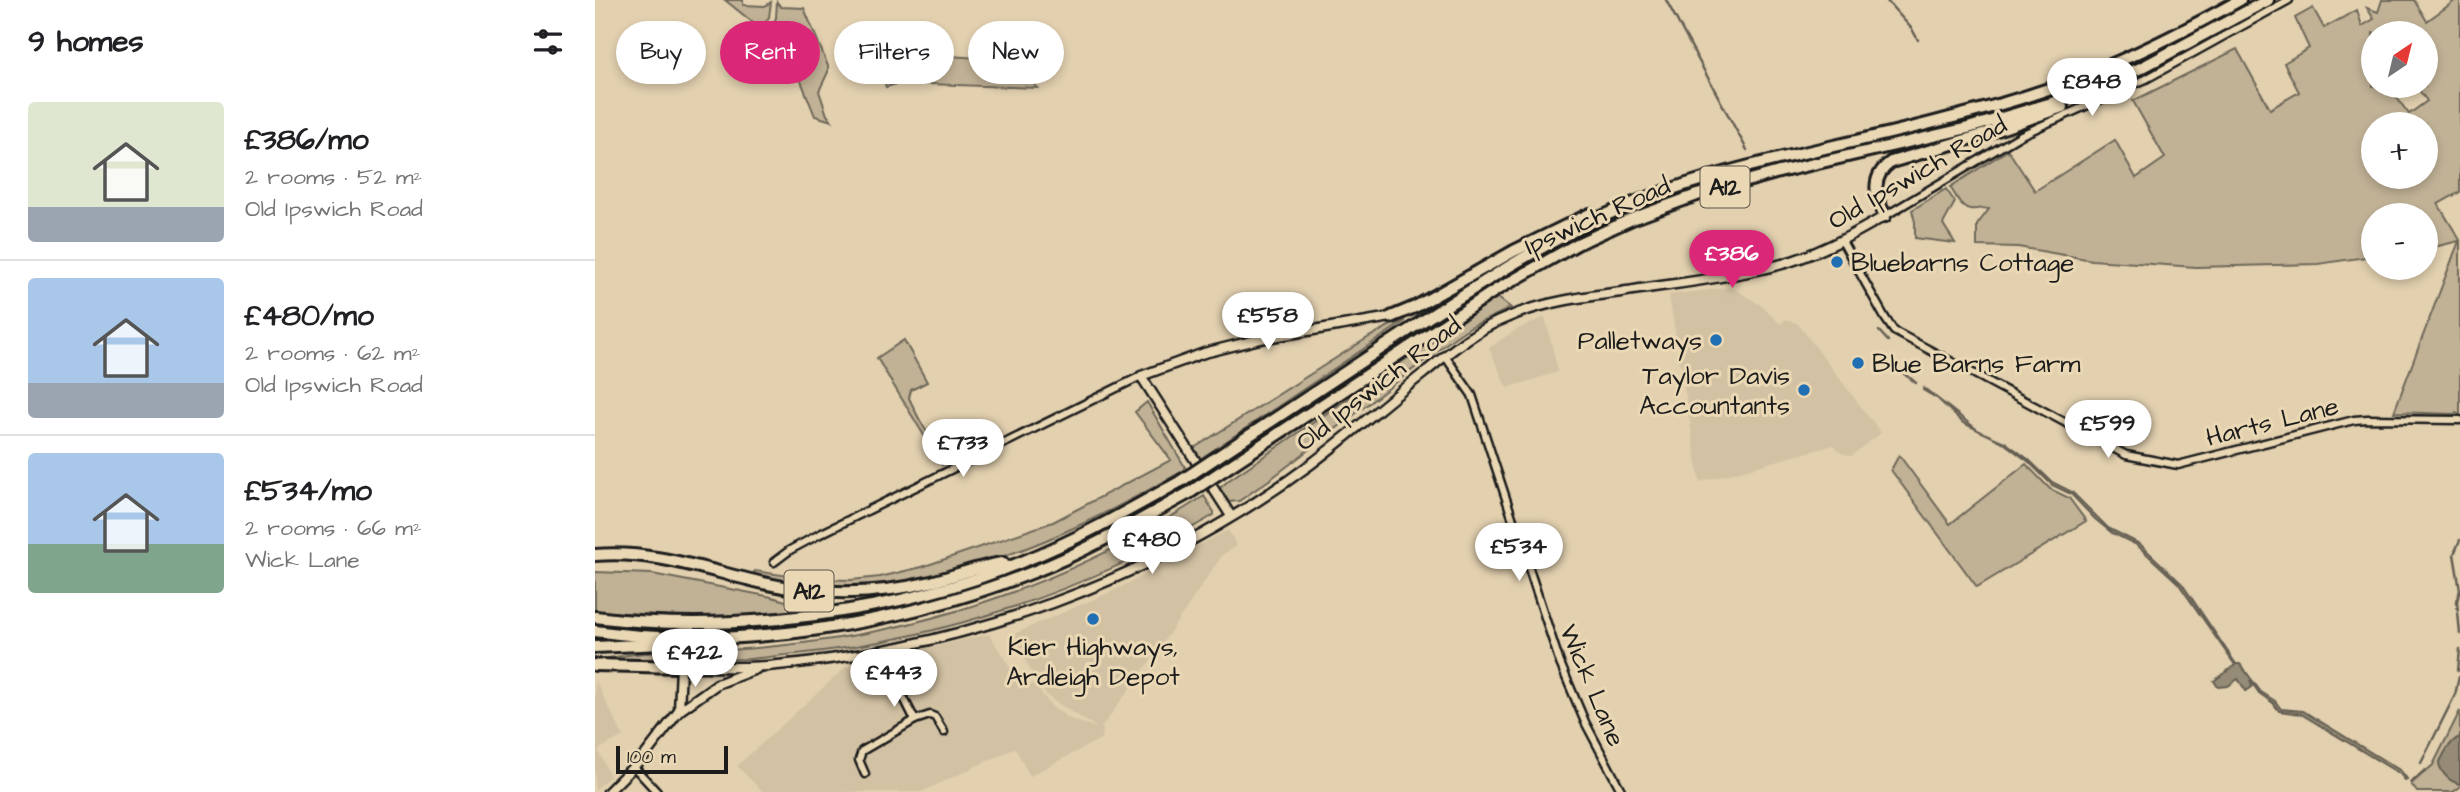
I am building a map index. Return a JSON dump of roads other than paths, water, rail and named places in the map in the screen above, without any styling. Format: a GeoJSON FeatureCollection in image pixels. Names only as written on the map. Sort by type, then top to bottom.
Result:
{"type":"FeatureCollection","features":[{"type":"Feature","properties":{"kind":"highway","name":"Ipswich Road"},"geometry":{"type":"LineString","coordinates":[[1024,561],[1100,527],[1181,481],[1467,292],[1551,242],[1638,202],[1734,169],[1944,120],[2034,94],[2107,67],[2240,0]]}},
{"type":"Feature","properties":{"kind":"highway","name":"Ipswich Road"},"geometry":{"type":"LineString","coordinates":[[685,638],[778,634],[889,616],[994,587],[1035,572],[1189,493],[1506,284],[1577,244],[1632,219],[1697,195],[1792,169],[1968,128],[2101,85],[2176,50],[2268,0]]}},
{"type":"Feature","properties":{"kind":"highway","name":"A12"},"geometry":{"type":"LineString","coordinates":[[1885,216],[1877,198],[1876,186],[1879,173],[1891,162],[2020,123],[2084,98],[2101,85]]}},
{"type":"Feature","properties":{"kind":"highway","name":"A12"},"geometry":{"type":"LineString","coordinates":[[1391,317],[1415,307],[1514,251],[1601,209],[1675,182],[1734,169]]}},
{"type":"Feature","properties":{"kind":"highway","name":"A12"},"geometry":{"type":"LineString","coordinates":[[595,555],[671,560],[780,587],[831,592],[896,588],[999,563],[1024,561]]}},
{"type":"Feature","properties":{"kind":"highway","name":"A12"},"geometry":{"type":"LineString","coordinates":[[595,617],[638,622],[776,619],[894,602],[1024,561]]}},
{"type":"Feature","properties":{"kind":"highway","name":"A12"},"geometry":{"type":"LineString","coordinates":[[595,631],[685,638]]}},
{"type":"Feature","properties":{"kind":"highway","name":"A12"},"geometry":{"type":"LineString","coordinates":[[595,647],[663,645],[685,638]]}},
{"type":"Feature","properties":{"kind":"highway"},"geometry":{"type":"LineString","coordinates":[[595,665],[681,667]]}},
{"type":"Feature","properties":{"kind":"street","name":"Old Ipswich Road"},"geometry":{"type":"LineString","coordinates":[[681,667],[765,666],[880,651],[995,622],[1093,589],[1170,551],[1231,516],[1308,466],[1445,356],[1478,332],[1502,319],[1542,305],[1755,271],[1825,250],[2021,135],[2146,79],[2288,0]]}},
{"type":"Feature","properties":{"kind":"street","name":"Harts Lane"},"geometry":{"type":"LineString","coordinates":[[1842,241],[1894,331],[2126,455],[2143,460],[2178,465],[2367,419],[2460,421]]}},
{"type":"Feature","properties":{"kind":"street"},"geometry":{"type":"LineString","coordinates":[[774,562],[818,535],[1141,376],[1204,353],[1260,339],[1391,317]]}},
{"type":"Feature","properties":{"kind":"street","name":"Wick Lane"},"geometry":{"type":"LineString","coordinates":[[1445,356],[1472,395],[1560,663],[1585,722],[1622,792]]}},
{"type":"Feature","properties":{"kind":"street"},"geometry":{"type":"LineString","coordinates":[[1141,376],[1231,516]]}},
{"type":"Feature","properties":{"kind":"street"},"geometry":{"type":"LineString","coordinates":[[880,651],[915,720]]}},
{"type":"Feature","properties":{"kind":"street","name":"Old Ipswich Road"},"geometry":{"type":"LineString","coordinates":[[608,792],[634,767],[679,711],[717,684],[765,666]]}},
{"type":"Feature","properties":{"kind":"street"},"geometry":{"type":"LineString","coordinates":[[679,711],[681,667]]}},
{"type":"Feature","properties":{"kind":"street"},"geometry":{"type":"LineString","coordinates":[[881,671],[889,668]]}},
{"type":"Feature","properties":{"kind":"street"},"geometry":{"type":"LineString","coordinates":[[906,701],[913,697]]}},
{"type":"Feature","properties":{"kind":"street"},"geometry":{"type":"LineString","coordinates":[[865,774],[859,760],[862,751],[915,720],[930,715],[935,717],[944,732]]}},
{"type":"Feature","properties":{"kind":"street"},"geometry":{"type":"LineString","coordinates":[[634,767],[657,792]]}},
{"type":"Feature","properties":{"kind":"waterway"},"geometry":{"type":"LineString","coordinates":[[1666,0],[1747,150]]}},
{"type":"Feature","properties":{"kind":"waterway"},"geometry":{"type":"LineString","coordinates":[[1886,0],[1912,29],[1918,40]]}},
{"type":"Feature","properties":{"kind":"waterway"},"geometry":{"type":"LineString","coordinates":[[1879,331],[1888,341]]}},
{"type":"Feature","properties":{"kind":"waterway"},"geometry":{"type":"LineString","coordinates":[[1897,368],[1908,377]]}},
{"type":"Feature","properties":{"kind":"waterway"},"geometry":{"type":"LineString","coordinates":[[1910,378],[1916,383]]}},
{"type":"Feature","properties":{"kind":"waterway"},"geometry":{"type":"LineString","coordinates":[[2460,540],[2454,554],[2460,590],[2457,601],[2460,634]]}},
{"type":"Feature","properties":{"kind":"waterway"},"geometry":{"type":"LineString","coordinates":[[2458,671],[2460,649]]}},
{"type":"Feature","properties":{"kind":"waterway"},"geometry":{"type":"LineString","coordinates":[[2421,763],[2455,695],[2459,677]]}},
{"type":"Feature","properties":{"kind":"waterway"},"geometry":{"type":"LineString","coordinates":[[2411,783],[2425,770]]}},
{"type":"Feature","properties":{"kind":"place","name":"Bluebarns Cottage"},"geometry":{"type":"Point","coordinates":[1837,262]}},
{"type":"Feature","properties":{"kind":"place","name":"Palletways"},"geometry":{"type":"Point","coordinates":[1716,340]}},
{"type":"Feature","properties":{"kind":"place","name":"Blue Barns Farm"},"geometry":{"type":"Point","coordinates":[1858,363]}},
{"type":"Feature","properties":{"kind":"place","name":"Taylor Davis Accountants"},"geometry":{"type":"Point","coordinates":[1804,390]}},
{"type":"Feature","properties":{"kind":"place","name":"Kier Highways, Ardleigh Depot"},"geometry":{"type":"Point","coordinates":[1093,619]}}]}
